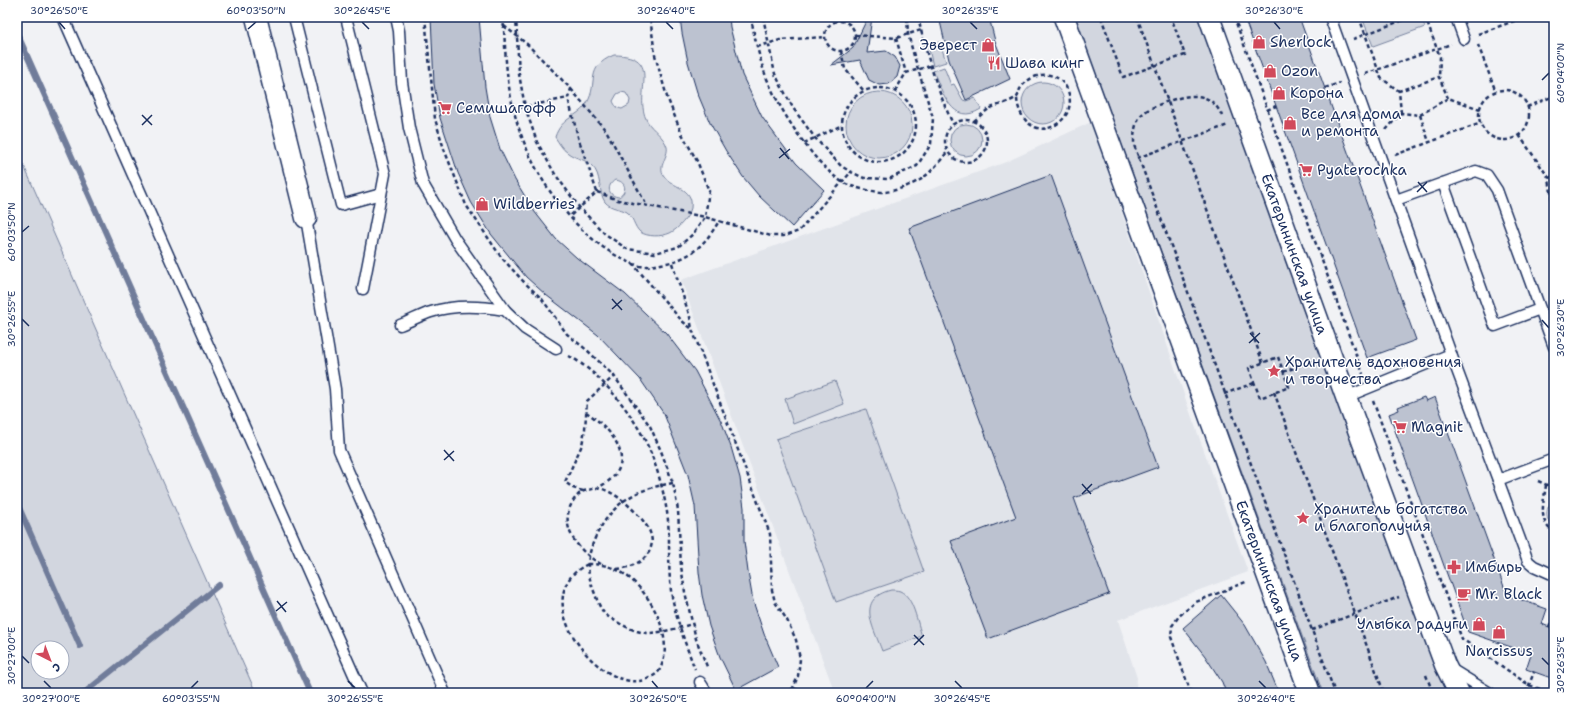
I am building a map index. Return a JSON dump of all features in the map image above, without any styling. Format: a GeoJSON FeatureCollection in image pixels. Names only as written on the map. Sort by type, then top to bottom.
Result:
{"type":"FeatureCollection","features":[{"type":"Feature","properties":{"kind":"street"},"geometry":{"type":"LineString","coordinates":[[256,17],[306,218]]}},
{"type":"Feature","properties":{"kind":"street","name":"Екатерининская улица"},"geometry":{"type":"LineString","coordinates":[[1064,17],[1310,693]]}},
{"type":"Feature","properties":{"kind":"street","name":"Екатерининская улица"},"geometry":{"type":"LineString","coordinates":[[1209,17],[1346,397],[1446,665],[1459,693]]}},
{"type":"Feature","properties":{"kind":"lane"},"geometry":{"type":"LineString","coordinates":[[63,17],[362,693]]}},
{"type":"Feature","properties":{"kind":"lane"},"geometry":{"type":"LineString","coordinates":[[294,17],[341,204],[381,194]]}},
{"type":"Feature","properties":{"kind":"lane"},"geometry":{"type":"LineString","coordinates":[[346,17],[385,174],[363,289]]}},
{"type":"Feature","properties":{"kind":"lane"},"geometry":{"type":"LineString","coordinates":[[396,17],[399,31],[402,82],[409,128],[423,184],[455,239],[505,310],[525,328],[556,349]]}},
{"type":"Feature","properties":{"kind":"lane"},"geometry":{"type":"LineString","coordinates":[[1330,17],[1451,354],[1528,561],[1534,566],[1554,575]]}},
{"type":"Feature","properties":{"kind":"lane"},"geometry":{"type":"LineString","coordinates":[[1456,17],[1464,39]]}},
{"type":"Feature","properties":{"kind":"lane"},"geometry":{"type":"LineString","coordinates":[[1396,200],[1476,172],[1487,175],[1497,190],[1554,347]]}},
{"type":"Feature","properties":{"kind":"lane"},"geometry":{"type":"LineString","coordinates":[[1443,183],[1495,326],[1540,309]]}},
{"type":"Feature","properties":{"kind":"lane"},"geometry":{"type":"LineString","coordinates":[[306,218],[335,389],[339,450],[445,693]]}},
{"type":"Feature","properties":{"kind":"lane"},"geometry":{"type":"LineString","coordinates":[[400,325],[432,312],[460,307],[505,310]]}},
{"type":"Feature","properties":{"kind":"lane"},"geometry":{"type":"LineString","coordinates":[[1346,397],[1451,354]]}},
{"type":"Feature","properties":{"kind":"lane"},"geometry":{"type":"LineString","coordinates":[[1498,480],[1554,459]]}},
{"type":"Feature","properties":{"kind":"lane"},"geometry":{"type":"LineString","coordinates":[[1446,665],[1490,693]]}},
{"type":"Feature","properties":{"kind":"lane"},"geometry":{"type":"LineString","coordinates":[[700,682],[707,693]]}},
{"type":"Feature","properties":{"kind":"path"},"geometry":{"type":"LineString","coordinates":[[425,17],[435,119],[444,149],[466,205],[501,257],[542,299],[567,334],[588,351],[614,376],[650,426],[673,483],[678,510],[682,572],[685,592],[692,624],[704,662],[710,674]]}},
{"type":"Feature","properties":{"kind":"path"},"geometry":{"type":"LineString","coordinates":[[503,17],[508,80],[513,109],[520,132],[533,164],[554,197],[595,243],[611,253],[642,266],[672,263],[684,258],[694,251],[712,232],[719,221]]}},
{"type":"Feature","properties":{"kind":"path"},"geometry":{"type":"LineString","coordinates":[[516,17],[519,74],[525,107],[537,142],[555,174],[579,207],[604,233],[627,249],[655,253],[678,247],[693,234],[705,217],[709,191],[697,161],[681,132],[667,97],[656,55],[650,17]]}},
{"type":"Feature","properties":{"kind":"path"},"geometry":{"type":"LineString","coordinates":[[751,17],[764,72],[782,111],[804,143],[830,172],[843,182],[858,187],[884,192],[906,187],[922,179],[937,165],[948,151]]}},
{"type":"Feature","properties":{"kind":"path"},"geometry":{"type":"LineString","coordinates":[[763,17],[775,74],[793,108],[815,138],[841,166],[851,172],[864,178],[889,179],[917,166],[932,144],[933,118],[908,34],[907,17]]}},
{"type":"Feature","properties":{"kind":"path"},"geometry":{"type":"LineString","coordinates":[[840,17],[841,21]]}},
{"type":"Feature","properties":{"kind":"path"},"geometry":{"type":"LineString","coordinates":[[918,17],[930,66],[953,124]]}},
{"type":"Feature","properties":{"kind":"path"},"geometry":{"type":"LineString","coordinates":[[1101,17],[1123,77],[1185,55],[1171,17]]}},
{"type":"Feature","properties":{"kind":"path"},"geometry":{"type":"LineString","coordinates":[[1137,17],[1263,362]]}},
{"type":"Feature","properties":{"kind":"path"},"geometry":{"type":"LineString","coordinates":[[1359,17],[1381,78],[1399,91],[1401,113],[1381,136],[1374,138]]}},
{"type":"Feature","properties":{"kind":"path"},"geometry":{"type":"LineString","coordinates":[[1340,44],[1411,17]]}},
{"type":"Feature","properties":{"kind":"path"},"geometry":{"type":"LineString","coordinates":[[1425,17],[1440,57],[1439,77],[1448,98],[1480,109]]}},
{"type":"Feature","properties":{"kind":"path"},"geometry":{"type":"LineString","coordinates":[[1474,17],[1480,17]]}},
{"type":"Feature","properties":{"kind":"path"},"geometry":{"type":"LineString","coordinates":[[1325,88],[1525,17]]}},
{"type":"Feature","properties":{"kind":"path"},"geometry":{"type":"LineString","coordinates":[[1549,17],[1554,32]]}},
{"type":"Feature","properties":{"kind":"path"},"geometry":{"type":"LineString","coordinates":[[841,21],[850,25],[855,35],[851,46],[841,51],[830,47],[825,37],[829,26],[841,21]]}},
{"type":"Feature","properties":{"kind":"path"},"geometry":{"type":"LineString","coordinates":[[504,26],[527,44],[570,89],[607,132],[647,206]]}},
{"type":"Feature","properties":{"kind":"path"},"geometry":{"type":"LineString","coordinates":[[855,35],[896,38],[921,30]]}},
{"type":"Feature","properties":{"kind":"path"},"geometry":{"type":"LineString","coordinates":[[1474,35],[1496,92]]}},
{"type":"Feature","properties":{"kind":"path"},"geometry":{"type":"LineString","coordinates":[[757,47],[780,40],[825,37]]}},
{"type":"Feature","properties":{"kind":"path"},"geometry":{"type":"LineString","coordinates":[[896,38],[906,72]]}},
{"type":"Feature","properties":{"kind":"path"},"geometry":{"type":"LineString","coordinates":[[841,51],[845,69],[864,91]]}},
{"type":"Feature","properties":{"kind":"path"},"geometry":{"type":"LineString","coordinates":[[895,91],[906,72],[930,66]]}},
{"type":"Feature","properties":{"kind":"path"},"geometry":{"type":"LineString","coordinates":[[974,121],[988,110],[1017,97],[1024,83],[1037,76],[1044,75],[1058,79],[1064,84],[1068,90],[1070,107],[1062,121],[1055,126],[1038,128],[1024,120],[1019,113],[1017,97]]}},
{"type":"Feature","properties":{"kind":"path"},"geometry":{"type":"LineString","coordinates":[[1399,91],[1439,77]]}},
{"type":"Feature","properties":{"kind":"path"},"geometry":{"type":"LineString","coordinates":[[880,88],[895,91],[904,97],[911,105],[915,115],[915,136],[910,146],[903,154],[894,159],[879,162],[863,159],[854,153],[843,135],[843,114],[855,97],[864,91],[880,88]]}},
{"type":"Feature","properties":{"kind":"path"},"geometry":{"type":"LineString","coordinates":[[570,89],[568,98],[578,138],[598,192],[618,200],[705,217],[771,236],[785,236],[799,231],[851,172]]}},
{"type":"Feature","properties":{"kind":"path"},"geometry":{"type":"LineString","coordinates":[[1506,90],[1514,92],[1521,97],[1527,107],[1529,112],[1525,129],[1519,135],[1507,140],[1494,138],[1487,133],[1481,123],[1480,109],[1483,102],[1489,95],[1496,92],[1506,90]]}},
{"type":"Feature","properties":{"kind":"path"},"geometry":{"type":"LineString","coordinates":[[1229,133],[1215,105],[1207,98],[1195,95],[1180,97],[1149,108],[1140,116],[1135,125],[1134,146],[1335,693]]}},
{"type":"Feature","properties":{"kind":"path"},"geometry":{"type":"LineString","coordinates":[[1527,107],[1554,96]]}},
{"type":"Feature","properties":{"kind":"path"},"geometry":{"type":"LineString","coordinates":[[513,109],[568,98]]}},
{"type":"Feature","properties":{"kind":"path"},"geometry":{"type":"LineString","coordinates":[[1401,113],[1420,115],[1448,98]]}},
{"type":"Feature","properties":{"kind":"path"},"geometry":{"type":"LineString","coordinates":[[1420,115],[1429,142]]}},
{"type":"Feature","properties":{"kind":"path"},"geometry":{"type":"LineString","coordinates":[[967,119],[974,121],[981,125],[988,137],[985,152],[980,158],[973,161],[966,162],[952,157],[945,144],[945,136],[948,130],[953,124],[960,120],[967,119]]}},
{"type":"Feature","properties":{"kind":"path"},"geometry":{"type":"LineString","coordinates":[[1382,159],[1481,123]]}},
{"type":"Feature","properties":{"kind":"path"},"geometry":{"type":"LineString","coordinates":[[804,143],[842,125]]}},
{"type":"Feature","properties":{"kind":"path"},"geometry":{"type":"LineString","coordinates":[[1133,159],[1226,125]]}},
{"type":"Feature","properties":{"kind":"path"},"geometry":{"type":"LineString","coordinates":[[1519,135],[1549,178],[1554,214]]}},
{"type":"Feature","properties":{"kind":"path"},"geometry":{"type":"LineString","coordinates":[[1549,178],[1554,176]]}},
{"type":"Feature","properties":{"kind":"path"},"geometry":{"type":"LineString","coordinates":[[570,216],[598,192]]}},
{"type":"Feature","properties":{"kind":"path"},"geometry":{"type":"LineString","coordinates":[[631,262],[682,321],[692,329]]}},
{"type":"Feature","properties":{"kind":"path"},"geometry":{"type":"LineString","coordinates":[[672,263],[690,317],[692,329],[770,534],[772,590],[775,602],[796,640],[800,659],[798,676],[793,688],[788,693]]}},
{"type":"Feature","properties":{"kind":"path"},"geometry":{"type":"LineString","coordinates":[[556,349],[579,361],[614,394],[641,433],[652,456],[667,512],[672,596],[686,647],[700,682]]}},
{"type":"Feature","properties":{"kind":"path"},"geometry":{"type":"LineString","coordinates":[[1310,354],[1313,362]]}},
{"type":"Feature","properties":{"kind":"path"},"geometry":{"type":"LineString","coordinates":[[1278,357],[1289,387],[1260,398],[1248,368],[1263,362],[1278,357]]}},
{"type":"Feature","properties":{"kind":"path"},"geometry":{"type":"LineString","coordinates":[[1283,372],[1318,360]]}},
{"type":"Feature","properties":{"kind":"path"},"geometry":{"type":"LineString","coordinates":[[586,412],[592,416],[614,439],[620,448],[622,459],[614,476],[597,488],[583,491],[573,488],[565,482],[582,445],[587,400],[614,376]]}},
{"type":"Feature","properties":{"kind":"path"},"geometry":{"type":"LineString","coordinates":[[1220,396],[1254,383]]}},
{"type":"Feature","properties":{"kind":"path"},"geometry":{"type":"LineString","coordinates":[[1274,392],[1384,693]]}},
{"type":"Feature","properties":{"kind":"path"},"geometry":{"type":"LineString","coordinates":[[673,483],[650,487],[636,493],[624,501],[610,514],[599,529],[589,558],[588,564],[590,583],[604,614],[626,626],[647,633],[692,624]]}},
{"type":"Feature","properties":{"kind":"path"},"geometry":{"type":"LineString","coordinates":[[1546,485],[1543,504],[1543,517],[1548,529],[1554,532]]}},
{"type":"Feature","properties":{"kind":"path"},"geometry":{"type":"LineString","coordinates":[[597,488],[611,493],[624,501],[642,520],[648,529],[651,540],[650,550],[636,565],[625,569],[616,569]]}},
{"type":"Feature","properties":{"kind":"path"},"geometry":{"type":"LineString","coordinates":[[583,491],[574,499],[568,510],[566,522],[575,540],[589,558],[616,569],[626,576],[646,596],[663,631],[666,641],[663,663],[657,674],[644,680],[633,681],[619,678],[599,667],[580,646],[568,628],[562,601],[564,588],[571,576],[578,569],[588,564],[601,564]]}},
{"type":"Feature","properties":{"kind":"path"},"geometry":{"type":"LineString","coordinates":[[1191,693],[1171,637],[1172,626],[1179,616],[1196,602],[1251,580]]}},
{"type":"Feature","properties":{"kind":"path"},"geometry":{"type":"LineString","coordinates":[[1395,590],[1400,605]]}},
{"type":"Feature","properties":{"kind":"path"},"geometry":{"type":"LineString","coordinates":[[1307,632],[1403,596]]}},
{"type":"Feature","properties":{"kind":"path"},"geometry":{"type":"LineString","coordinates":[[1549,627],[1554,614]]}},
{"type":"Feature","properties":{"kind":"path"},"geometry":{"type":"LineString","coordinates":[[1424,670],[1432,692],[1428,693]]}},
{"type":"Feature","properties":{"kind":"path"},"geometry":{"type":"LineString","coordinates":[[1526,693],[1534,672]]}},
{"type":"Feature","properties":{"kind":"path"},"geometry":{"type":"LineString","coordinates":[[793,688],[804,693]]}},
{"type":"Feature","properties":{"kind":"shaded area"},"geometry":{"type":"Polygon","coordinates":[[[1075,17],[1198,17],[1446,693],[1323,693],[1075,17]]]}},
{"type":"Feature","properties":{"kind":"shaded area"},"geometry":{"type":"Polygon","coordinates":[[[1362,17],[1421,17],[1425,27],[1373,46],[1362,17]]]}},
{"type":"Feature","properties":{"kind":"shaded area"},"geometry":{"type":"Polygon","coordinates":[[[940,42],[946,62],[933,66],[928,45],[940,42]]]}},
{"type":"Feature","properties":{"kind":"shaded area"},"geometry":{"type":"Polygon","coordinates":[[[614,55],[629,57],[639,61],[643,68],[643,110],[647,121],[667,147],[662,165],[662,173],[668,180],[686,192],[691,201],[690,212],[682,223],[670,233],[655,236],[640,232],[627,212],[613,207],[605,202],[601,193],[599,179],[595,170],[590,164],[571,155],[561,146],[555,137],[562,125],[579,112],[587,103],[592,88],[595,70],[605,60],[614,55]],[[621,92],[617,94],[613,101],[616,106],[622,109],[629,105],[630,100],[626,93],[621,92]],[[615,180],[609,188],[612,195],[619,197],[625,189],[622,182],[615,180]]]}},
{"type":"Feature","properties":{"kind":"shaded area"},"geometry":{"type":"Polygon","coordinates":[[[944,67],[951,85],[954,84],[963,100],[966,101],[975,98],[981,109],[963,114],[950,105],[933,71],[944,67]]]}},
{"type":"Feature","properties":{"kind":"shaded area"},"geometry":{"type":"Polygon","coordinates":[[[1039,82],[1047,82],[1055,85],[1061,91],[1064,103],[1061,115],[1055,121],[1047,124],[1039,124],[1031,121],[1025,115],[1022,107],[1022,99],[1025,91],[1031,85],[1039,82]]]}},
{"type":"Feature","properties":{"kind":"shaded area"},"geometry":{"type":"Polygon","coordinates":[[[873,92],[885,92],[892,94],[903,101],[910,112],[912,125],[910,138],[903,149],[892,156],[885,158],[873,158],[866,156],[855,149],[848,138],[846,131],[846,119],[848,112],[855,101],[866,94],[873,92]]]}},
{"type":"Feature","properties":{"kind":"shaded area"},"geometry":{"type":"Polygon","coordinates":[[[1091,122],[1190,412],[1248,572],[1118,620],[1137,678],[1136,688],[1133,693],[835,693],[681,280],[1006,162],[1091,122]]]}},
{"type":"Feature","properties":{"kind":"shaded area"},"geometry":{"type":"Polygon","coordinates":[[[963,124],[969,124],[979,131],[982,140],[981,146],[975,153],[969,156],[963,156],[953,149],[950,143],[950,137],[957,127],[963,124]]]}},
{"type":"Feature","properties":{"kind":"shaded area"},"geometry":{"type":"Polygon","coordinates":[[[17,150],[256,693],[17,693],[17,150]]]}},
{"type":"Feature","properties":{"kind":"shaded area"},"geometry":{"type":"Polygon","coordinates":[[[835,381],[844,404],[793,424],[785,399],[835,381]]]}},
{"type":"Feature","properties":{"kind":"shaded area"},"geometry":{"type":"Polygon","coordinates":[[[866,409],[924,572],[836,602],[776,439],[866,409]]]}},
{"type":"Feature","properties":{"kind":"shaded area"},"geometry":{"type":"Polygon","coordinates":[[[1554,499],[1554,527],[1547,517],[1547,510],[1554,499]]]}},
{"type":"Feature","properties":{"kind":"shaded area"},"geometry":{"type":"Polygon","coordinates":[[[891,590],[900,591],[909,599],[922,636],[882,651],[872,624],[870,607],[873,600],[880,594],[891,590]]]}},
{"type":"Feature","properties":{"kind":"building"},"geometry":{"type":"Polygon","coordinates":[[[431,17],[479,17],[485,87],[490,117],[500,149],[515,180],[534,211],[556,239],[577,258],[625,294],[666,333],[695,371],[722,423],[740,478],[744,508],[744,541],[753,601],[764,634],[778,667],[736,690],[720,657],[709,626],[702,595],[699,572],[695,506],[688,475],[664,414],[640,379],[598,335],[546,295],[526,277],[491,234],[471,202],[458,173],[440,118],[434,84],[431,17]]]}},
{"type":"Feature","properties":{"kind":"building"},"geometry":{"type":"Polygon","coordinates":[[[680,17],[729,17],[730,27],[742,75],[762,117],[796,163],[824,190],[792,227],[759,196],[743,177],[710,123],[697,92],[688,62],[680,17]]]}},
{"type":"Feature","properties":{"kind":"building"},"geometry":{"type":"Polygon","coordinates":[[[868,17],[872,17],[867,53],[886,51],[895,57],[900,66],[897,77],[889,84],[879,85],[869,80],[860,60],[831,65],[853,48],[868,17]]]}},
{"type":"Feature","properties":{"kind":"building"},"geometry":{"type":"Polygon","coordinates":[[[939,17],[989,17],[995,41],[1010,79],[966,100],[949,60],[939,17]]]}},
{"type":"Feature","properties":{"kind":"building"},"geometry":{"type":"Polygon","coordinates":[[[1244,17],[1299,17],[1416,340],[1367,358],[1244,17]]]}},
{"type":"Feature","properties":{"kind":"building"},"geometry":{"type":"Polygon","coordinates":[[[1051,175],[1158,467],[1074,498],[1109,594],[988,639],[951,541],[1016,517],[909,228],[1051,175]]]}},
{"type":"Feature","properties":{"kind":"building"},"geometry":{"type":"Polygon","coordinates":[[[1424,397],[1426,401],[1435,397],[1507,595],[1547,609],[1542,624],[1554,629],[1554,679],[1526,669],[1531,654],[1468,632],[1389,414],[1399,410],[1398,407],[1424,397]]]}},
{"type":"Feature","properties":{"kind":"building"},"geometry":{"type":"Polygon","coordinates":[[[1221,595],[1245,625],[1266,662],[1279,693],[1226,693],[1222,682],[1205,656],[1183,628],[1221,595]]]}},
{"type":"Feature","properties":{"kind":"waterway"},"geometry":{"type":"LineString","coordinates":[[17,33],[310,693]]}},
{"type":"Feature","properties":{"kind":"waterway"},"geometry":{"type":"LineString","coordinates":[[17,503],[80,646]]}},
{"type":"Feature","properties":{"kind":"waterway"},"geometry":{"type":"LineString","coordinates":[[84,693],[219,585]]}},
{"type":"Feature","properties":{"kind":"place","name":"Sherlock"},"geometry":{"type":"Point","coordinates":[1259,42]}},
{"type":"Feature","properties":{"kind":"place","name":"Эверест"},"geometry":{"type":"Point","coordinates":[988,45]}},
{"type":"Feature","properties":{"kind":"place","name":"Шава кинг"},"geometry":{"type":"Point","coordinates":[994,63]}},
{"type":"Feature","properties":{"kind":"place","name":"Ozon"},"geometry":{"type":"Point","coordinates":[1270,71]}},
{"type":"Feature","properties":{"kind":"place","name":"Корона"},"geometry":{"type":"Point","coordinates":[1279,93]}},
{"type":"Feature","properties":{"kind":"place","name":"Семишагофф"},"geometry":{"type":"Point","coordinates":[445,108]}},
{"type":"Feature","properties":{"kind":"place","name":"Все для дома и ремонта"},"geometry":{"type":"Point","coordinates":[1290,123]}},
{"type":"Feature","properties":{"kind":"place","name":"Pyaterochka"},"geometry":{"type":"Point","coordinates":[1306,170]}},
{"type":"Feature","properties":{"kind":"place","name":"Wildberries"},"geometry":{"type":"Point","coordinates":[482,204]}},
{"type":"Feature","properties":{"kind":"place","name":"Хранитель вдохновения и творчества"},"geometry":{"type":"Point","coordinates":[1274,371]}},
{"type":"Feature","properties":{"kind":"place","name":"Magnit"},"geometry":{"type":"Point","coordinates":[1400,427]}},
{"type":"Feature","properties":{"kind":"place","name":"Хранитель богатства и благополучия"},"geometry":{"type":"Point","coordinates":[1303,518]}},
{"type":"Feature","properties":{"kind":"place","name":"Имбирь"},"geometry":{"type":"Point","coordinates":[1454,567]}},
{"type":"Feature","properties":{"kind":"place","name":"Mr. Black"},"geometry":{"type":"Point","coordinates":[1464,594]}},
{"type":"Feature","properties":{"kind":"place","name":"Улыбка радуги"},"geometry":{"type":"Point","coordinates":[1479,624]}},
{"type":"Feature","properties":{"kind":"place","name":"Narcissus"},"geometry":{"type":"Point","coordinates":[1499,632]}}]}
